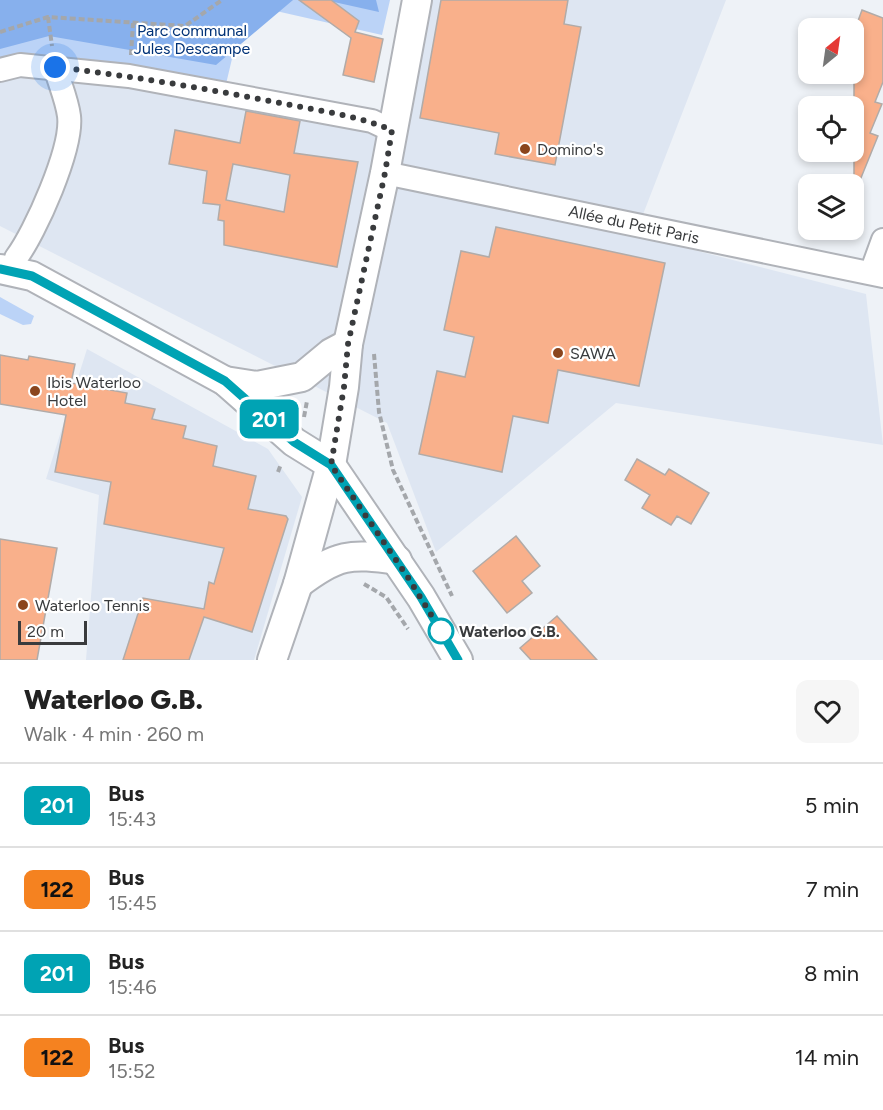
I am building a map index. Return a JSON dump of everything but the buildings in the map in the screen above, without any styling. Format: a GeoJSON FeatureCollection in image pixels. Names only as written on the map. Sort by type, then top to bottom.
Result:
{"type":"FeatureCollection","features":[{"type":"Feature","properties":{"kind":"main road"},"geometry":{"type":"LineString","coordinates":[[272,660],[298,584],[331,465],[344,387],[361,346],[385,173],[417,0]]}},
{"type":"Feature","properties":{"kind":"main road"},"geometry":{"type":"LineString","coordinates":[[12,263],[225,381],[294,442],[331,465],[397,560],[458,660]]}},
{"type":"Feature","properties":{"kind":"main road"},"geometry":{"type":"LineString","coordinates":[[225,381],[257,386],[302,377],[331,353],[361,346]]}},
{"type":"Feature","properties":{"kind":"main road"},"geometry":{"type":"LineString","coordinates":[[298,584],[317,569],[360,554],[397,560]]}},
{"type":"Feature","properties":{"kind":"street"},"geometry":{"type":"LineString","coordinates":[[0,70],[20,64],[129,76],[372,121],[392,130]]}},
{"type":"Feature","properties":{"kind":"street"},"geometry":{"type":"LineString","coordinates":[[12,263],[27,244],[62,160],[69,117],[55,67]]}},
{"type":"Feature","properties":{"kind":"street","name":"Allée du Petit Paris"},"geometry":{"type":"LineString","coordinates":[[385,173],[877,275]]}},
{"type":"Feature","properties":{"kind":"street"},"geometry":{"type":"LineString","coordinates":[[877,275],[883,240]]}},
{"type":"Feature","properties":{"kind":"path"},"geometry":{"type":"LineString","coordinates":[[0,32],[48,17],[185,26],[222,0]]}},
{"type":"Feature","properties":{"kind":"path"},"geometry":{"type":"LineString","coordinates":[[48,17],[55,67]]}},
{"type":"Feature","properties":{"kind":"path"},"geometry":{"type":"LineString","coordinates":[[129,76],[133,23]]}},
{"type":"Feature","properties":{"kind":"path"},"geometry":{"type":"LineString","coordinates":[[361,346],[393,470],[453,597]]}},
{"type":"Feature","properties":{"kind":"path"},"geometry":{"type":"LineString","coordinates":[[358,584],[367,585],[386,597],[410,632]]}},
{"type":"Feature","properties":{"kind":"shaded area"},"geometry":{"type":"Polygon","coordinates":[[[433,0],[726,0],[635,235],[866,294],[883,445],[616,403],[436,552],[387,423],[0,226],[0,76],[90,55],[408,125],[433,0]]]}},
{"type":"Feature","properties":{"kind":"shaded area"},"geometry":{"type":"Polygon","coordinates":[[[87,349],[268,449],[302,497],[254,660],[86,660],[99,495],[46,479],[87,349]]]}},
{"type":"Feature","properties":{"kind":"green space","name":"Parc communal Jules Descampe"},"geometry":{"type":"Polygon","coordinates":[[[0,0],[390,0],[382,35],[245,4],[226,84],[0,67],[0,0]]]}},
{"type":"Feature","properties":{"kind":"green space","name":"Parc communal Jules Descampe"},"geometry":{"type":"Polygon","coordinates":[[[0,0],[293,0],[216,65],[49,36],[0,49],[0,0]]]}},
{"type":"Feature","properties":{"kind":"green space"},"geometry":{"type":"Polygon","coordinates":[[[325,0],[376,0],[379,12],[325,0]]]}},
{"type":"Feature","properties":{"kind":"green space"},"geometry":{"type":"Polygon","coordinates":[[[0,297],[34,316],[31,324],[23,325],[0,314],[0,297]]]}},
{"type":"Feature","properties":{"kind":"bus line","name":"201"},"geometry":{"type":"LineString","coordinates":[[0,269],[32,276],[225,381],[294,442],[331,465],[421,597],[458,660]]}},
{"type":"Feature","properties":{"kind":"place","name":"Domino's"},"geometry":{"type":"Point","coordinates":[525,149]}},
{"type":"Feature","properties":{"kind":"place","name":"SAWA"},"geometry":{"type":"Point","coordinates":[558,353]}},
{"type":"Feature","properties":{"kind":"place","name":"Ibis Waterloo Hotel"},"geometry":{"type":"Point","coordinates":[35,391]}},
{"type":"Feature","properties":{"kind":"place","name":"Waterloo Tennis"},"geometry":{"type":"Point","coordinates":[23,605]}},
{"type":"Feature","properties":{"kind":"place","name":"Waterloo G.B."},"geometry":{"type":"Point","coordinates":[441,631]}},
{"type":"Feature","properties":{"kind":"route"},"geometry":{"type":"LineString","coordinates":[[55,67],[129,76],[250,97],[372,121],[392,130],[385,173],[348,344],[344,387],[331,465],[385,542],[441,631]]}}]}
